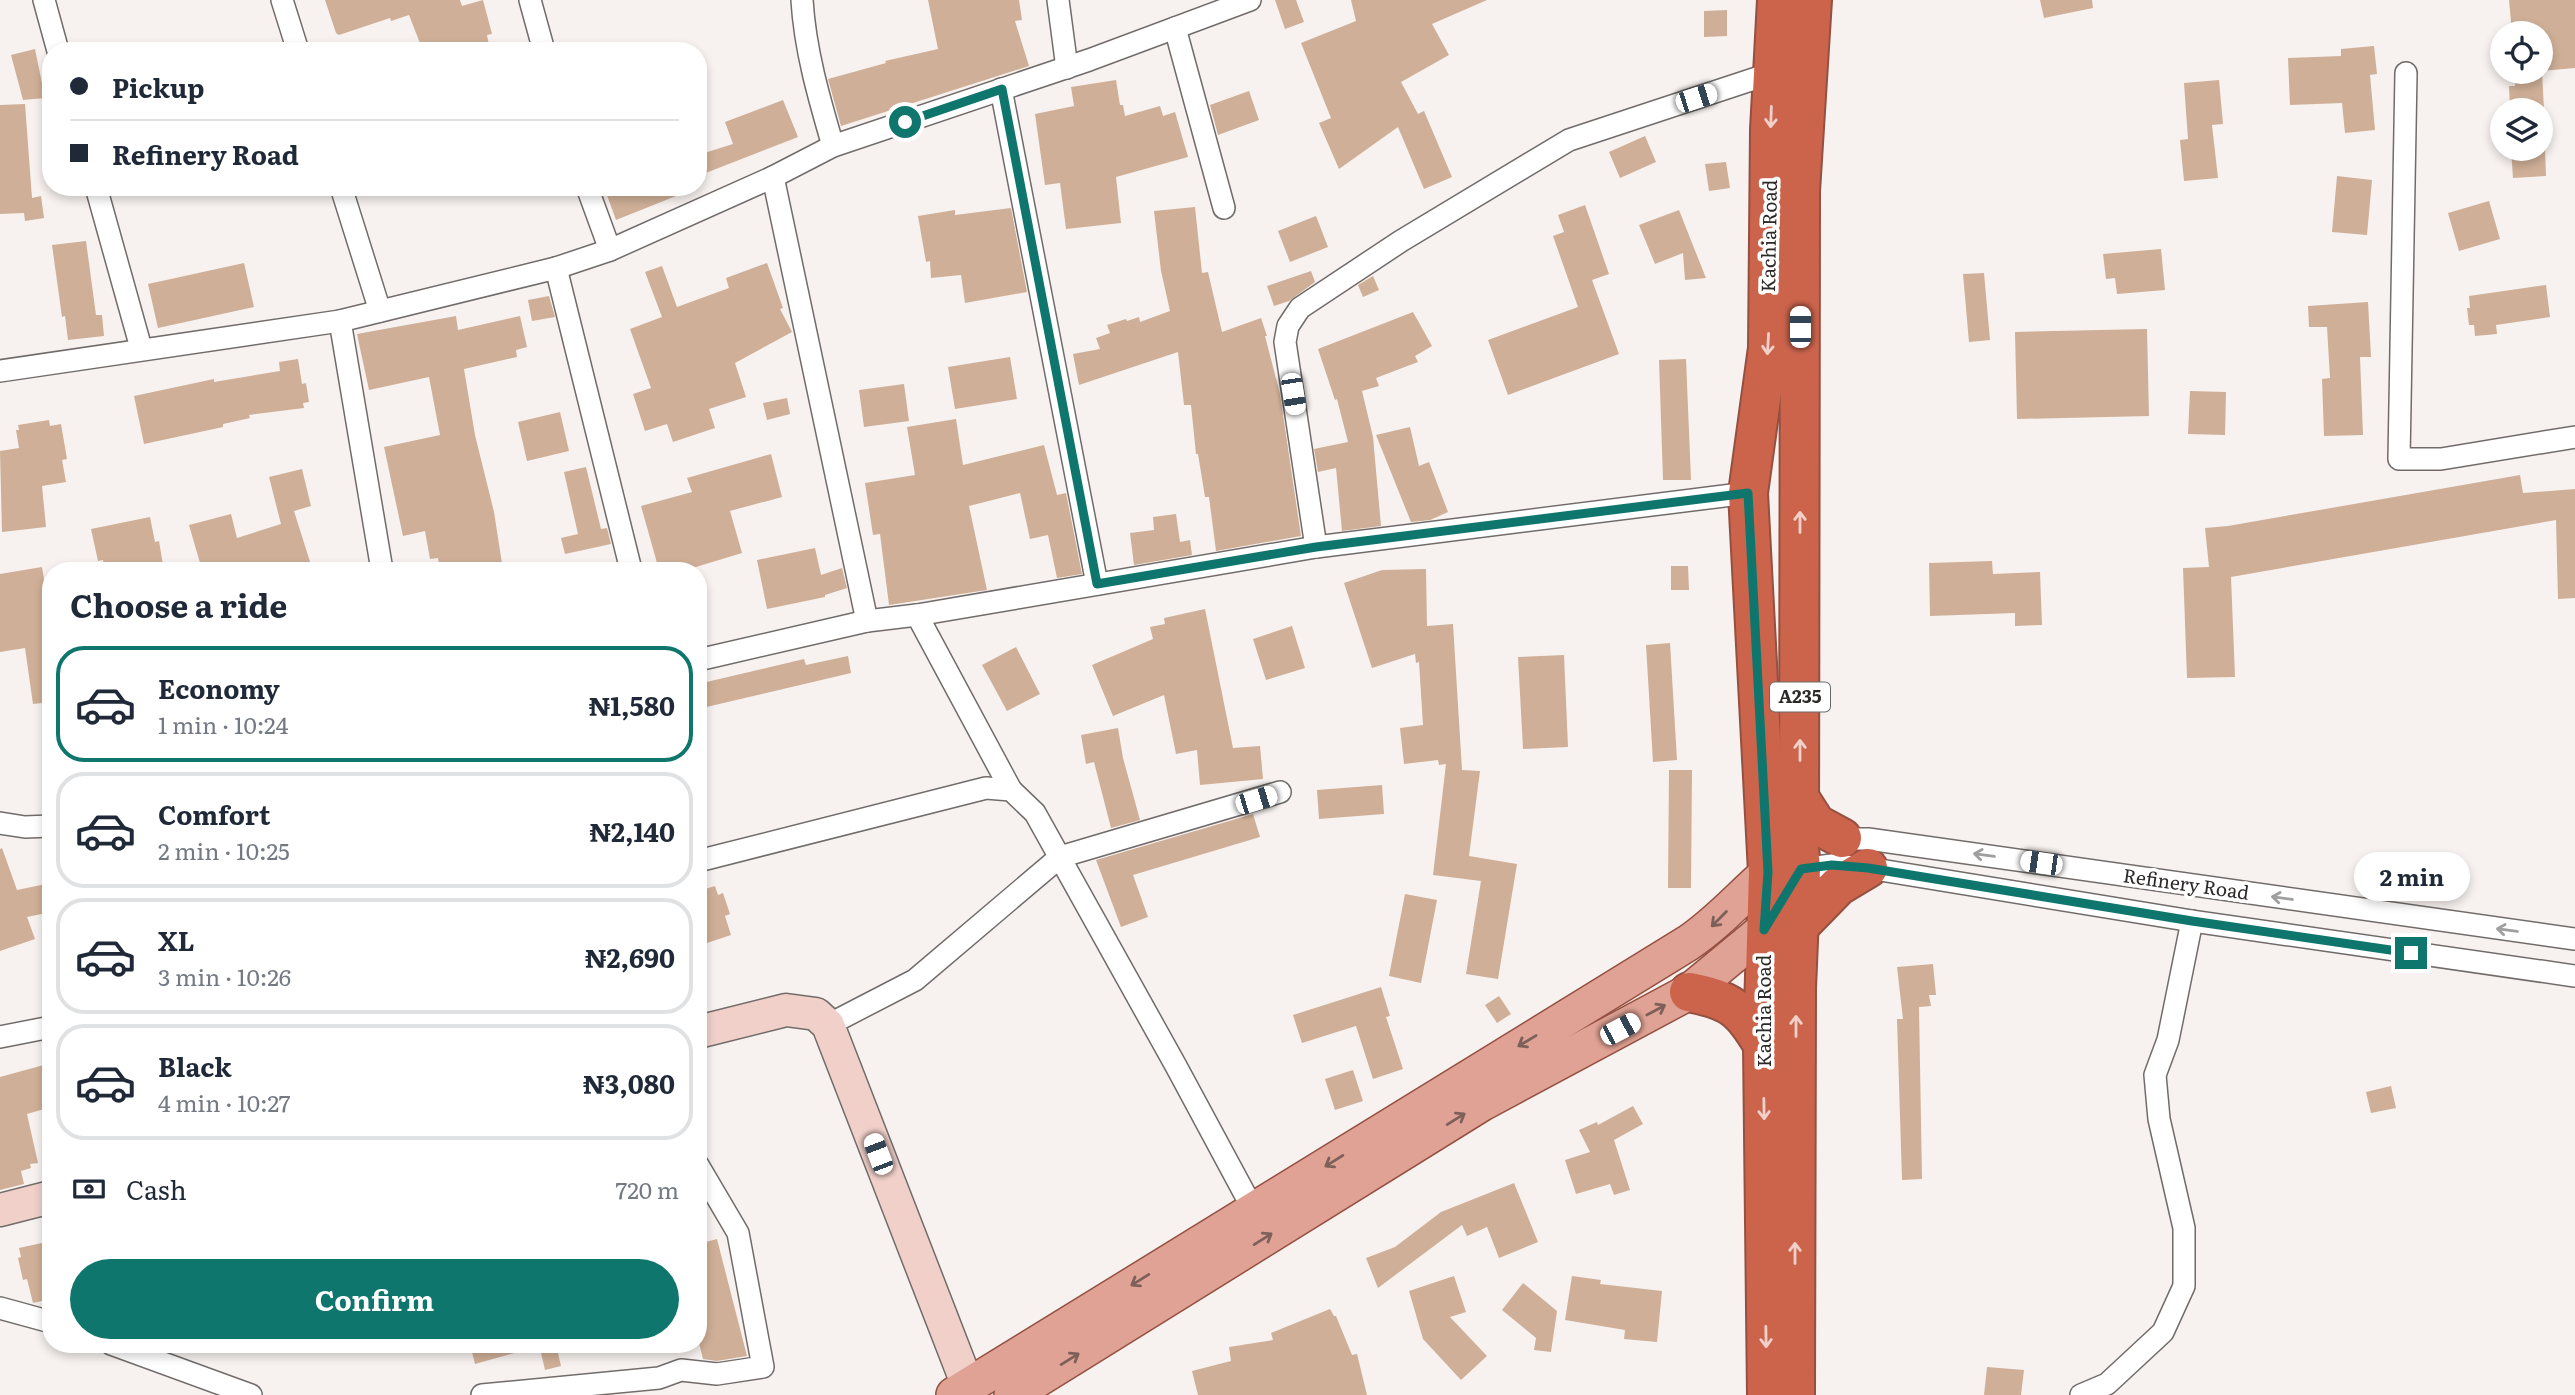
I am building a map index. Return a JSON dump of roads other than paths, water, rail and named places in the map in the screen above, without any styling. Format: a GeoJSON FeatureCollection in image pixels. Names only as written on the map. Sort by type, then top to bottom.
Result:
{"type":"FeatureCollection","features":[{"type":"Feature","properties":{"kind":"highway","name":"Kachia Road"},"geometry":{"type":"LineString","coordinates":[[1777,0],[1773,73],[1768,348],[1748,493],[1789,863]]}},
{"type":"Feature","properties":{"kind":"highway","name":"Kachia Road"},"geometry":{"type":"LineString","coordinates":[[1795,1395],[1780,990],[1782,928],[1800,799],[1800,191],[1812,0]]}},
{"type":"Feature","properties":{"kind":"highway"},"geometry":{"type":"LineString","coordinates":[[1800,799],[1816,824],[1842,838]]}},
{"type":"Feature","properties":{"kind":"highway"},"geometry":{"type":"LineString","coordinates":[[1782,928],[1878,855]]}},
{"type":"Feature","properties":{"kind":"highway","name":"Kachia Road"},"geometry":{"type":"LineString","coordinates":[[1767,1395],[1763,1045],[1780,990]]}},
{"type":"Feature","properties":{"kind":"highway"},"geometry":{"type":"LineString","coordinates":[[1689,992],[1716,997],[1738,1010],[1763,1045]]}},
{"type":"Feature","properties":{"kind":"main road"},"geometry":{"type":"LineString","coordinates":[[961,1391],[1688,943],[1713,926],[1789,863]]}},
{"type":"Feature","properties":{"kind":"main road"},"geometry":{"type":"LineString","coordinates":[[1012,1395],[1482,1103],[1689,992],[1782,928]]}},
{"type":"Feature","properties":{"kind":"street"},"geometry":{"type":"LineString","coordinates":[[44,0],[56,42]]}},
{"type":"Feature","properties":{"kind":"street"},"geometry":{"type":"LineString","coordinates":[[282,0],[295,42]]}},
{"type":"Feature","properties":{"kind":"street"},"geometry":{"type":"LineString","coordinates":[[530,0],[542,42]]}},
{"type":"Feature","properties":{"kind":"street"},"geometry":{"type":"LineString","coordinates":[[802,0],[804,31],[818,96],[833,146]]}},
{"type":"Feature","properties":{"kind":"street"},"geometry":{"type":"LineString","coordinates":[[1058,0],[1067,68]]}},
{"type":"Feature","properties":{"kind":"street"},"geometry":{"type":"LineString","coordinates":[[0,371],[141,348],[340,321],[556,268],[610,250],[773,177],[833,146],[1067,68],[1250,0]]}},
{"type":"Feature","properties":{"kind":"street"},"geometry":{"type":"LineString","coordinates":[[1175,28],[1224,208]]}},
{"type":"Feature","properties":{"kind":"street"},"geometry":{"type":"LineString","coordinates":[[1316,547],[1285,342],[1288,326],[1300,308],[1401,241],[1569,140],[1773,73]]}},
{"type":"Feature","properties":{"kind":"street"},"geometry":{"type":"LineString","coordinates":[[2406,73],[2399,459],[2441,460],[2575,437]]}},
{"type":"Feature","properties":{"kind":"street"},"geometry":{"type":"LineString","coordinates":[[1002,89],[1097,584]]}},
{"type":"Feature","properties":{"kind":"street"},"geometry":{"type":"LineString","coordinates":[[773,177],[867,621]]}},
{"type":"Feature","properties":{"kind":"street"},"geometry":{"type":"LineString","coordinates":[[99,196],[141,348]]}},
{"type":"Feature","properties":{"kind":"street"},"geometry":{"type":"LineString","coordinates":[[344,196],[380,311]]}},
{"type":"Feature","properties":{"kind":"street"},"geometry":{"type":"LineString","coordinates":[[590,196],[610,250]]}},
{"type":"Feature","properties":{"kind":"street"},"geometry":{"type":"LineString","coordinates":[[556,268],[629,562]]}},
{"type":"Feature","properties":{"kind":"street"},"geometry":{"type":"LineString","coordinates":[[340,321],[381,562]]}},
{"type":"Feature","properties":{"kind":"street"},"geometry":{"type":"LineString","coordinates":[[707,658],[867,621],[917,615],[1316,547],[1748,493]]}},
{"type":"Feature","properties":{"kind":"street"},"geometry":{"type":"LineString","coordinates":[[917,615],[1011,790],[1035,813],[1254,1211]]}},
{"type":"Feature","properties":{"kind":"street"},"geometry":{"type":"LineString","coordinates":[[707,859],[986,788],[1011,790]]}},
{"type":"Feature","properties":{"kind":"street"},"geometry":{"type":"LineString","coordinates":[[828,1025],[915,980],[1060,858],[1280,792]]}},
{"type":"Feature","properties":{"kind":"street"},"geometry":{"type":"LineString","coordinates":[[0,823],[42,826]]}},
{"type":"Feature","properties":{"kind":"street","name":"Refinery Road"},"geometry":{"type":"LineString","coordinates":[[1789,863],[1819,841],[1842,838],[1926,878],[2192,921],[2575,976]]}},
{"type":"Feature","properties":{"kind":"street"},"geometry":{"type":"LineString","coordinates":[[1878,855],[1926,878]]}},
{"type":"Feature","properties":{"kind":"street","name":"Refinery Road"},"geometry":{"type":"LineString","coordinates":[[1789,863],[1832,865],[1878,855],[2575,939]]}},
{"type":"Feature","properties":{"kind":"street"},"geometry":{"type":"LineString","coordinates":[[2081,1395],[2107,1384],[2163,1332],[2184,1286],[2184,1228],[2159,1119],[2155,1075],[2168,1040],[2192,921]]}},
{"type":"Feature","properties":{"kind":"street"},"geometry":{"type":"LineString","coordinates":[[707,1030],[786,1010],[816,1014],[828,1025],[961,1391]]}},
{"type":"Feature","properties":{"kind":"street"},"geometry":{"type":"LineString","coordinates":[[0,1037],[42,1029]]}},
{"type":"Feature","properties":{"kind":"street"},"geometry":{"type":"LineString","coordinates":[[482,1395],[659,1378],[681,1370],[716,1374],[763,1367],[738,1233],[707,1180]]}},
{"type":"Feature","properties":{"kind":"street"},"geometry":{"type":"LineString","coordinates":[[0,1210],[42,1199]]}},
{"type":"Feature","properties":{"kind":"street"},"geometry":{"type":"LineString","coordinates":[[0,1308],[42,1320]]}},
{"type":"Feature","properties":{"kind":"street"},"geometry":{"type":"LineString","coordinates":[[136,1353],[251,1395]]}}]}
